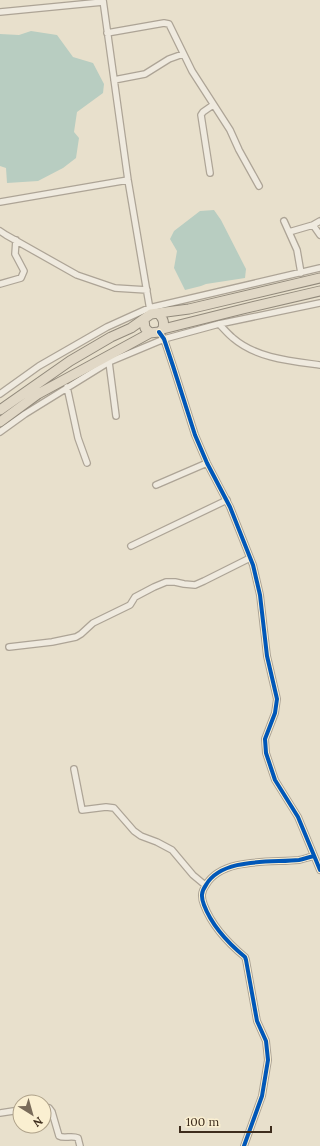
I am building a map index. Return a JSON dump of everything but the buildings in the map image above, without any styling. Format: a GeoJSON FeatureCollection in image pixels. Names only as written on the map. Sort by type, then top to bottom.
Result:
{"type":"FeatureCollection","features":[{"type":"Feature","properties":{"kind":"highway"},"geometry":{"type":"LineString","coordinates":[[0,410],[70,361],[151,314],[189,309],[320,278]]}},
{"type":"Feature","properties":{"kind":"highway"},"geometry":{"type":"LineString","coordinates":[[0,422],[38,394],[159,333],[243,309],[320,291]]}},
{"type":"Feature","properties":{"kind":"highway"},"geometry":{"type":"LineString","coordinates":[[151,314],[164,321],[159,333]]}},
{"type":"Feature","properties":{"kind":"highway"},"geometry":{"type":"LineString","coordinates":[[151,314],[145,328],[159,333]]}},
{"type":"Feature","properties":{"kind":"street"},"geometry":{"type":"LineString","coordinates":[[0,12],[103,1],[128,180],[151,314]]}},
{"type":"Feature","properties":{"kind":"street"},"geometry":{"type":"LineString","coordinates":[[107,33],[164,23],[169,24],[192,72],[230,130],[239,150],[259,186]]}},
{"type":"Feature","properties":{"kind":"street"},"geometry":{"type":"LineString","coordinates":[[114,80],[145,74],[169,59],[183,54]]}},
{"type":"Feature","properties":{"kind":"street"},"geometry":{"type":"LineString","coordinates":[[210,173],[201,116],[203,112],[213,105]]}},
{"type":"Feature","properties":{"kind":"street"},"geometry":{"type":"LineString","coordinates":[[0,202],[128,180]]}},
{"type":"Feature","properties":{"kind":"street"},"geometry":{"type":"LineString","coordinates":[[284,221],[297,250],[301,273]]}},
{"type":"Feature","properties":{"kind":"street"},"geometry":{"type":"LineString","coordinates":[[289,232],[313,225],[320,221]]}},
{"type":"Feature","properties":{"kind":"street"},"geometry":{"type":"LineString","coordinates":[[313,225],[320,235]]}},
{"type":"Feature","properties":{"kind":"street"},"geometry":{"type":"LineString","coordinates":[[0,231],[77,275],[115,288],[146,290]]}},
{"type":"Feature","properties":{"kind":"street"},"geometry":{"type":"LineString","coordinates":[[0,284],[21,278],[24,271],[15,254],[16,240]]}},
{"type":"Feature","properties":{"kind":"street"},"geometry":{"type":"LineString","coordinates":[[0,394],[39,366],[107,327],[320,268]]}},
{"type":"Feature","properties":{"kind":"street"},"geometry":{"type":"LineString","coordinates":[[0,432],[67,387],[159,333],[220,324],[320,303]]}},
{"type":"Feature","properties":{"kind":"street"},"geometry":{"type":"LineString","coordinates":[[220,324],[233,338],[248,348],[285,360],[320,365]]}},
{"type":"Feature","properties":{"kind":"street"},"geometry":{"type":"LineString","coordinates":[[159,333],[195,435],[207,464],[227,500],[250,558],[260,595],[267,656],[277,699],[275,713],[265,739],[266,753],[274,780],[298,817],[320,870]]}},
{"type":"Feature","properties":{"kind":"street"},"geometry":{"type":"LineString","coordinates":[[110,362],[116,416]]}},
{"type":"Feature","properties":{"kind":"street"},"geometry":{"type":"LineString","coordinates":[[67,387],[78,438],[87,463]]}},
{"type":"Feature","properties":{"kind":"street"},"geometry":{"type":"LineString","coordinates":[[156,485],[207,464]]}},
{"type":"Feature","properties":{"kind":"street"},"geometry":{"type":"LineString","coordinates":[[131,546],[227,500]]}},
{"type":"Feature","properties":{"kind":"street"},"geometry":{"type":"LineString","coordinates":[[9,647],[52,642],[76,637],[93,623],[130,605],[135,598],[154,587],[166,582],[194,585],[250,558]]}},
{"type":"Feature","properties":{"kind":"street"},"geometry":{"type":"LineString","coordinates":[[74,769],[82,810],[106,807],[114,808],[134,831],[172,850],[193,875],[205,885]]}},
{"type":"Feature","properties":{"kind":"street"},"geometry":{"type":"LineString","coordinates":[[244,1146],[262,1096],[268,1060],[266,1041],[257,1021],[245,957],[227,941],[216,928],[202,898],[203,890],[208,880],[220,871],[233,866],[251,863],[300,860],[314,856]]}},
{"type":"Feature","properties":{"kind":"street"},"geometry":{"type":"LineString","coordinates":[[0,1113],[12,1111]]}},
{"type":"Feature","properties":{"kind":"street"},"geometry":{"type":"LineString","coordinates":[[52,1113],[59,1136],[78,1138],[80,1146]]}},
{"type":"Feature","properties":{"kind":"shaded area"},"geometry":{"type":"Polygon","coordinates":[[[31,31],[57,35],[73,57],[93,63],[104,84],[103,93],[77,112],[74,132],[79,138],[76,158],[63,168],[38,181],[7,183],[6,168],[0,166],[0,34],[19,35],[31,31]]]}},
{"type":"Feature","properties":{"kind":"shaded area"},"geometry":{"type":"Polygon","coordinates":[[[214,210],[221,220],[246,269],[245,278],[206,284],[185,290],[174,268],[177,251],[170,239],[174,231],[200,211],[214,210]]]}},
{"type":"Feature","properties":{"kind":"cycle path"},"geometry":{"type":"LineString","coordinates":[[159,332],[164,339],[195,435],[207,463],[230,507],[253,565],[260,595],[267,656],[277,699],[275,713],[265,739],[266,753],[275,780],[298,817],[320,870]]}},
{"type":"Feature","properties":{"kind":"cycle path"},"geometry":{"type":"LineString","coordinates":[[244,1146],[262,1096],[268,1060],[266,1041],[257,1021],[245,957],[227,940],[211,920],[203,902],[202,892],[213,876],[223,870],[235,866],[248,863],[299,860],[314,856]]}}]}
